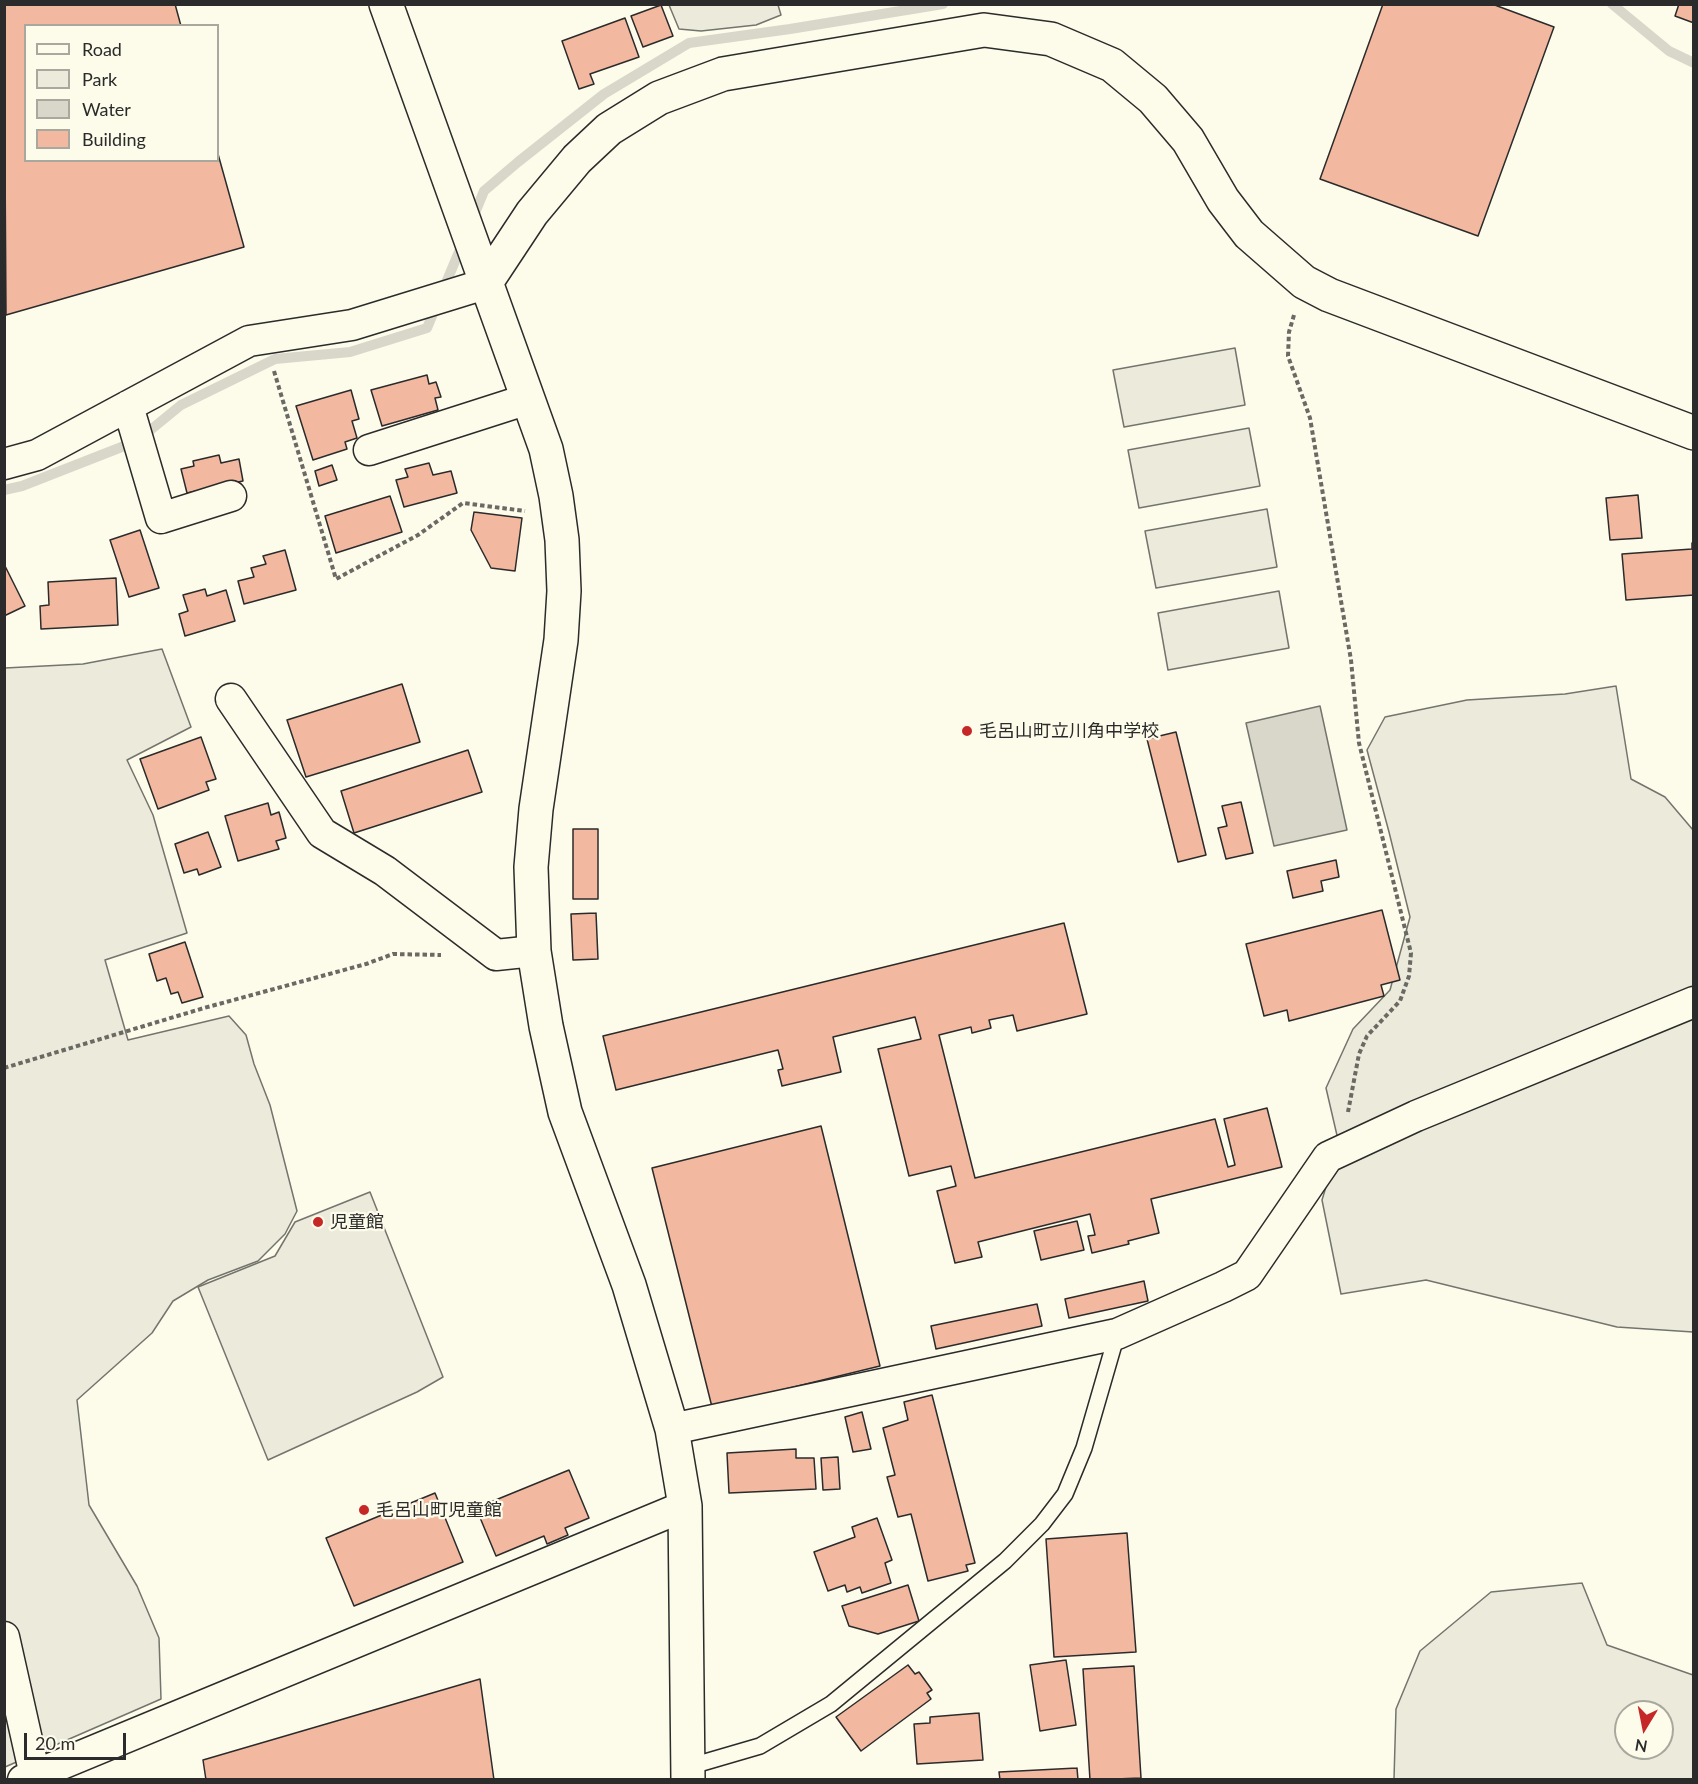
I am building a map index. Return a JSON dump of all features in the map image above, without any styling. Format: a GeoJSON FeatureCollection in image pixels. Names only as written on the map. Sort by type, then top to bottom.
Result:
{"type":"FeatureCollection","features":[{"type":"Feature","properties":{"kind":"street"},"geometry":{"type":"LineString","coordinates":[[386,4],[546,449],[559,516],[564,591],[561,640],[536,809],[531,867],[534,951],[546,1026],[565,1112],[629,1285],[672,1429],[685,1506],[688,1773]]}},
{"type":"Feature","properties":{"kind":"street"},"geometry":{"type":"LineString","coordinates":[[4,464],[37,455],[249,341],[352,325],[485,284],[532,213],[577,159],[609,129],[660,98],[723,74],[984,30],[1051,39],[1112,65],[1153,99],[1188,140],[1223,200],[1249,234],[1304,282],[1329,295],[1694,432]]}},
{"type":"Feature","properties":{"kind":"street"},"geometry":{"type":"LineString","coordinates":[[369,450],[528,399]]}},
{"type":"Feature","properties":{"kind":"street"},"geometry":{"type":"LineString","coordinates":[[128,406],[161,518],[231,496]]}},
{"type":"Feature","properties":{"kind":"street"},"geometry":{"type":"LineString","coordinates":[[231,699],[322,833],[385,871],[496,955],[534,951]]}},
{"type":"Feature","properties":{"kind":"street"},"geometry":{"type":"LineString","coordinates":[[672,1429],[1118,1334],[1247,1275],[1328,1157],[1416,1116],[1694,1002]]}},
{"type":"Feature","properties":{"kind":"street"},"geometry":{"type":"LineString","coordinates":[[4,1636],[32,1778],[685,1506]]}},
{"type":"Feature","properties":{"kind":"lane"},"geometry":{"type":"LineString","coordinates":[[688,1773],[760,1746],[831,1704],[1005,1561],[1042,1524],[1065,1494],[1084,1448],[1118,1334]]}},
{"type":"Feature","properties":{"kind":"path"},"geometry":{"type":"LineString","coordinates":[[1304,282],[1289,332],[1288,356],[1310,418],[1351,660],[1359,743],[1411,953],[1409,976],[1400,1001],[1367,1035],[1359,1054],[1341,1152]]}},
{"type":"Feature","properties":{"kind":"path"},"geometry":{"type":"LineString","coordinates":[[274,371],[336,579],[418,535],[463,503],[559,516]]}},
{"type":"Feature","properties":{"kind":"path"},"geometry":{"type":"LineString","coordinates":[[4,1068],[204,1008],[366,964],[393,954],[496,955]]}},
{"type":"Feature","properties":{"kind":"green space"},"geometry":{"type":"Polygon","coordinates":[[[669,5],[778,5],[781,15],[756,25],[701,31],[679,29],[669,5]]]}},
{"type":"Feature","properties":{"kind":"green space"},"geometry":{"type":"Polygon","coordinates":[[[1235,348],[1245,405],[1124,427],[1113,370],[1235,348]]]}},
{"type":"Feature","properties":{"kind":"green space"},"geometry":{"type":"Polygon","coordinates":[[[1249,428],[1260,486],[1139,508],[1128,450],[1249,428]]]}},
{"type":"Feature","properties":{"kind":"green space"},"geometry":{"type":"Polygon","coordinates":[[[1267,509],[1277,567],[1156,588],[1145,531],[1267,509]]]}},
{"type":"Feature","properties":{"kind":"green space"},"geometry":{"type":"Polygon","coordinates":[[[1279,591],[1289,648],[1168,670],[1158,613],[1279,591]]]}},
{"type":"Feature","properties":{"kind":"green space"},"geometry":{"type":"Polygon","coordinates":[[[162,649],[191,727],[127,760],[153,815],[187,933],[105,960],[128,1040],[229,1016],[246,1035],[254,1064],[270,1105],[297,1211],[285,1234],[258,1261],[208,1280],[173,1301],[152,1333],[77,1400],[89,1505],[137,1586],[159,1638],[161,1699],[5,1767],[5,668],[83,664],[162,649]]]}},
{"type":"Feature","properties":{"kind":"green space"},"geometry":{"type":"Polygon","coordinates":[[[1616,686],[1631,779],[1665,797],[1693,830],[1693,1332],[1617,1327],[1426,1280],[1341,1294],[1322,1200],[1339,1144],[1326,1088],[1353,1029],[1390,990],[1410,917],[1367,750],[1385,717],[1467,700],[1565,694],[1616,686]]]}},
{"type":"Feature","properties":{"kind":"green space"},"geometry":{"type":"Polygon","coordinates":[[[1582,1583],[1607,1645],[1693,1675],[1693,1779],[1394,1779],[1396,1709],[1420,1651],[1491,1592],[1582,1583]]]}},
{"type":"Feature","properties":{"kind":"shaded area"},"geometry":{"type":"Polygon","coordinates":[[[370,1192],[443,1377],[417,1392],[268,1460],[198,1287],[275,1256],[295,1222],[370,1192]]]}},
{"type":"Feature","properties":{"kind":"water"},"geometry":{"type":"Polygon","coordinates":[[[1320,706],[1347,830],[1274,846],[1246,723],[1320,706]]]}},
{"type":"Feature","properties":{"kind":"building"},"geometry":{"type":"Polygon","coordinates":[[[4,4],[175,4],[180,24],[24,24],[24,162],[219,162],[219,158],[244,247],[6,315],[4,4]]]}},
{"type":"Feature","properties":{"kind":"building"},"geometry":{"type":"Polygon","coordinates":[[[1383,4],[1492,4],[1554,27],[1478,236],[1320,179],[1383,4]]]}},
{"type":"Feature","properties":{"kind":"building"},"geometry":{"type":"Polygon","coordinates":[[[1679,4],[1694,4],[1694,23],[1675,16],[1679,4]]]}},
{"type":"Feature","properties":{"kind":"building"},"geometry":{"type":"Polygon","coordinates":[[[661,5],[673,36],[643,47],[631,16],[661,5]]]}},
{"type":"Feature","properties":{"kind":"building"},"geometry":{"type":"Polygon","coordinates":[[[625,18],[639,57],[590,74],[594,84],[579,89],[562,41],[625,18]]]}},
{"type":"Feature","properties":{"kind":"building"},"geometry":{"type":"Polygon","coordinates":[[[427,375],[429,384],[436,382],[441,397],[435,398],[438,410],[382,426],[371,390],[427,375]]]}},
{"type":"Feature","properties":{"kind":"building"},"geometry":{"type":"Polygon","coordinates":[[[351,390],[359,419],[352,421],[357,438],[345,442],[347,449],[313,460],[296,406],[351,390]]]}},
{"type":"Feature","properties":{"kind":"building"},"geometry":{"type":"Polygon","coordinates":[[[219,455],[221,463],[239,459],[243,481],[187,493],[181,469],[194,466],[193,461],[219,455]]]}},
{"type":"Feature","properties":{"kind":"building"},"geometry":{"type":"Polygon","coordinates":[[[429,463],[433,475],[451,471],[457,493],[404,507],[396,480],[408,477],[405,469],[429,463]]]}},
{"type":"Feature","properties":{"kind":"building"},"geometry":{"type":"Polygon","coordinates":[[[332,465],[337,480],[319,486],[315,471],[332,465]]]}},
{"type":"Feature","properties":{"kind":"building"},"geometry":{"type":"Polygon","coordinates":[[[1638,495],[1642,538],[1610,540],[1606,498],[1638,495]]]}},
{"type":"Feature","properties":{"kind":"building"},"geometry":{"type":"Polygon","coordinates":[[[390,496],[402,532],[336,553],[325,516],[390,496]]]}},
{"type":"Feature","properties":{"kind":"building"},"geometry":{"type":"Polygon","coordinates":[[[474,512],[522,518],[515,571],[491,568],[471,530],[474,512]]]}},
{"type":"Feature","properties":{"kind":"building"},"geometry":{"type":"Polygon","coordinates":[[[140,530],[159,588],[129,597],[110,540],[140,530]]]}},
{"type":"Feature","properties":{"kind":"building"},"geometry":{"type":"Polygon","coordinates":[[[1692,543],[1694,543],[1694,595],[1626,600],[1622,554],[1692,549],[1692,543]]]}},
{"type":"Feature","properties":{"kind":"building"},"geometry":{"type":"Polygon","coordinates":[[[285,550],[296,590],[244,604],[238,581],[254,577],[251,568],[266,564],[263,556],[285,550]]]}},
{"type":"Feature","properties":{"kind":"building"},"geometry":{"type":"Polygon","coordinates":[[[4,564],[25,606],[4,616],[4,564]]]}},
{"type":"Feature","properties":{"kind":"building"},"geometry":{"type":"Polygon","coordinates":[[[116,578],[118,625],[41,629],[40,606],[49,605],[48,582],[116,578]]]}},
{"type":"Feature","properties":{"kind":"building"},"geometry":{"type":"Polygon","coordinates":[[[205,589],[207,596],[226,590],[235,621],[185,636],[179,614],[188,611],[183,595],[205,589]]]}},
{"type":"Feature","properties":{"kind":"building"},"geometry":{"type":"Polygon","coordinates":[[[402,684],[420,742],[306,777],[287,720],[402,684]]]}},
{"type":"Feature","properties":{"kind":"building"},"geometry":{"type":"Polygon","coordinates":[[[1176,732],[1206,855],[1178,862],[1147,739],[1176,732]]]}},
{"type":"Feature","properties":{"kind":"building"},"geometry":{"type":"Polygon","coordinates":[[[201,737],[216,779],[206,782],[209,790],[158,809],[140,759],[201,737]]]}},
{"type":"Feature","properties":{"kind":"building"},"geometry":{"type":"Polygon","coordinates":[[[468,750],[482,792],[354,833],[341,791],[468,750]]]}},
{"type":"Feature","properties":{"kind":"building"},"geometry":{"type":"Polygon","coordinates":[[[1241,802],[1253,853],[1226,859],[1218,828],[1227,826],[1222,806],[1241,802]]]}},
{"type":"Feature","properties":{"kind":"building"},"geometry":{"type":"Polygon","coordinates":[[[268,803],[271,815],[279,812],[286,838],[276,841],[279,849],[238,861],[225,816],[268,803]]]}},
{"type":"Feature","properties":{"kind":"building"},"geometry":{"type":"Polygon","coordinates":[[[573,829],[598,829],[598,899],[573,899],[573,829]]]}},
{"type":"Feature","properties":{"kind":"building"},"geometry":{"type":"Polygon","coordinates":[[[208,832],[221,867],[199,875],[197,869],[184,873],[175,844],[208,832]]]}},
{"type":"Feature","properties":{"kind":"building"},"geometry":{"type":"Polygon","coordinates":[[[1336,860],[1339,877],[1321,881],[1323,891],[1293,898],[1287,871],[1336,860]]]}},
{"type":"Feature","properties":{"kind":"building"},"geometry":{"type":"Polygon","coordinates":[[[1382,910],[1400,980],[1381,985],[1384,996],[1289,1021],[1287,1010],[1264,1016],[1246,944],[1382,910]]]}},
{"type":"Feature","properties":{"kind":"building"},"geometry":{"type":"Polygon","coordinates":[[[596,913],[598,959],[573,960],[571,914],[596,913]]]}},
{"type":"Feature","properties":{"kind":"building"},"geometry":{"type":"Polygon","coordinates":[[[1064,923],[1087,1014],[1017,1031],[1013,1015],[989,1020],[991,1028],[972,1033],[971,1027],[939,1035],[975,1178],[1215,1119],[1228,1167],[1235,1165],[1224,1119],[1267,1108],[1282,1167],[1151,1199],[1159,1233],[1128,1241],[1129,1244],[1092,1253],[1088,1236],[1095,1235],[1090,1214],[978,1242],[982,1257],[955,1263],[937,1191],[956,1186],[951,1166],[909,1176],[878,1049],[921,1039],[915,1017],[833,1037],[841,1072],[782,1086],[778,1070],[783,1069],[778,1050],[616,1090],[603,1036],[1064,923]]]}},
{"type":"Feature","properties":{"kind":"building"},"geometry":{"type":"Polygon","coordinates":[[[185,942],[203,997],[182,1003],[178,992],[171,994],[166,978],[157,981],[149,954],[185,942]]]}},
{"type":"Feature","properties":{"kind":"building"},"geometry":{"type":"Polygon","coordinates":[[[821,1126],[880,1366],[712,1407],[652,1168],[821,1126]]]}},
{"type":"Feature","properties":{"kind":"building"},"geometry":{"type":"Polygon","coordinates":[[[1077,1221],[1084,1250],[1041,1260],[1034,1231],[1077,1221]]]}},
{"type":"Feature","properties":{"kind":"building"},"geometry":{"type":"Polygon","coordinates":[[[1144,1281],[1148,1301],[1069,1318],[1065,1299],[1144,1281]]]}},
{"type":"Feature","properties":{"kind":"building"},"geometry":{"type":"Polygon","coordinates":[[[1037,1304],[1042,1326],[936,1349],[931,1326],[1037,1304]]]}},
{"type":"Feature","properties":{"kind":"building"},"geometry":{"type":"Polygon","coordinates":[[[932,1395],[975,1563],[966,1565],[968,1571],[928,1581],[911,1514],[898,1517],[887,1477],[895,1475],[883,1428],[908,1420],[904,1402],[932,1395]]]}},
{"type":"Feature","properties":{"kind":"building"},"geometry":{"type":"Polygon","coordinates":[[[862,1412],[871,1449],[853,1452],[845,1417],[862,1412]]]}},
{"type":"Feature","properties":{"kind":"building"},"geometry":{"type":"Polygon","coordinates":[[[796,1449],[796,1458],[814,1458],[816,1489],[729,1493],[727,1453],[796,1449]]]}},
{"type":"Feature","properties":{"kind":"building"},"geometry":{"type":"Polygon","coordinates":[[[838,1457],[840,1489],[823,1490],[821,1458],[838,1457]]]}},
{"type":"Feature","properties":{"kind":"building"},"geometry":{"type":"Polygon","coordinates":[[[569,1470],[589,1518],[565,1528],[568,1535],[547,1544],[544,1536],[496,1556],[476,1508],[569,1470]]]}},
{"type":"Feature","properties":{"kind":"building"},"geometry":{"type":"Polygon","coordinates":[[[435,1493],[463,1562],[354,1606],[326,1538],[435,1493]]]}},
{"type":"Feature","properties":{"kind":"building"},"geometry":{"type":"Polygon","coordinates":[[[877,1518],[892,1560],[885,1563],[891,1583],[862,1593],[860,1587],[847,1592],[845,1585],[828,1591],[814,1552],[855,1537],[852,1527],[877,1518]]]}},
{"type":"Feature","properties":{"kind":"building"},"geometry":{"type":"Polygon","coordinates":[[[1127,1533],[1136,1652],[1054,1657],[1046,1539],[1127,1533]]]}},
{"type":"Feature","properties":{"kind":"building"},"geometry":{"type":"Polygon","coordinates":[[[908,1585],[919,1621],[878,1634],[849,1626],[842,1606],[908,1585]]]}},
{"type":"Feature","properties":{"kind":"building"},"geometry":{"type":"Polygon","coordinates":[[[1066,1660],[1076,1725],[1040,1731],[1030,1665],[1066,1660]]]}},
{"type":"Feature","properties":{"kind":"building"},"geometry":{"type":"Polygon","coordinates":[[[908,1665],[915,1674],[919,1672],[932,1690],[927,1693],[931,1699],[861,1751],[836,1717],[908,1665]]]}},
{"type":"Feature","properties":{"kind":"building"},"geometry":{"type":"Polygon","coordinates":[[[1134,1666],[1141,1778],[1090,1780],[1083,1669],[1134,1666]]]}},
{"type":"Feature","properties":{"kind":"building"},"geometry":{"type":"Polygon","coordinates":[[[480,1679],[494,1780],[206,1780],[203,1760],[480,1679]]]}},
{"type":"Feature","properties":{"kind":"building"},"geometry":{"type":"Polygon","coordinates":[[[979,1713],[983,1760],[917,1764],[914,1724],[930,1723],[930,1717],[979,1713]]]}},
{"type":"Feature","properties":{"kind":"building"},"geometry":{"type":"Polygon","coordinates":[[[1077,1768],[1078,1780],[1000,1780],[999,1772],[1077,1768]]]}},
{"type":"Feature","properties":{"kind":"waterway"},"geometry":{"type":"LineString","coordinates":[[472,220],[484,191],[518,162],[604,94],[689,43],[943,4]]}},
{"type":"Feature","properties":{"kind":"waterway"},"geometry":{"type":"LineString","coordinates":[[1612,4],[1669,51],[1694,63]]}},
{"type":"Feature","properties":{"kind":"waterway"},"geometry":{"type":"LineString","coordinates":[[4,490],[22,486],[137,441],[181,405],[275,359],[350,352],[427,328],[464,240]]}},
{"type":"Feature","properties":{"kind":"place","name":"毛呂山町立川角中学校"},"geometry":{"type":"Point","coordinates":[967,731]}},
{"type":"Feature","properties":{"kind":"place","name":"児童館"},"geometry":{"type":"Point","coordinates":[318,1222]}},
{"type":"Feature","properties":{"kind":"place","name":"毛呂山町児童館"},"geometry":{"type":"Point","coordinates":[364,1510]}}]}
